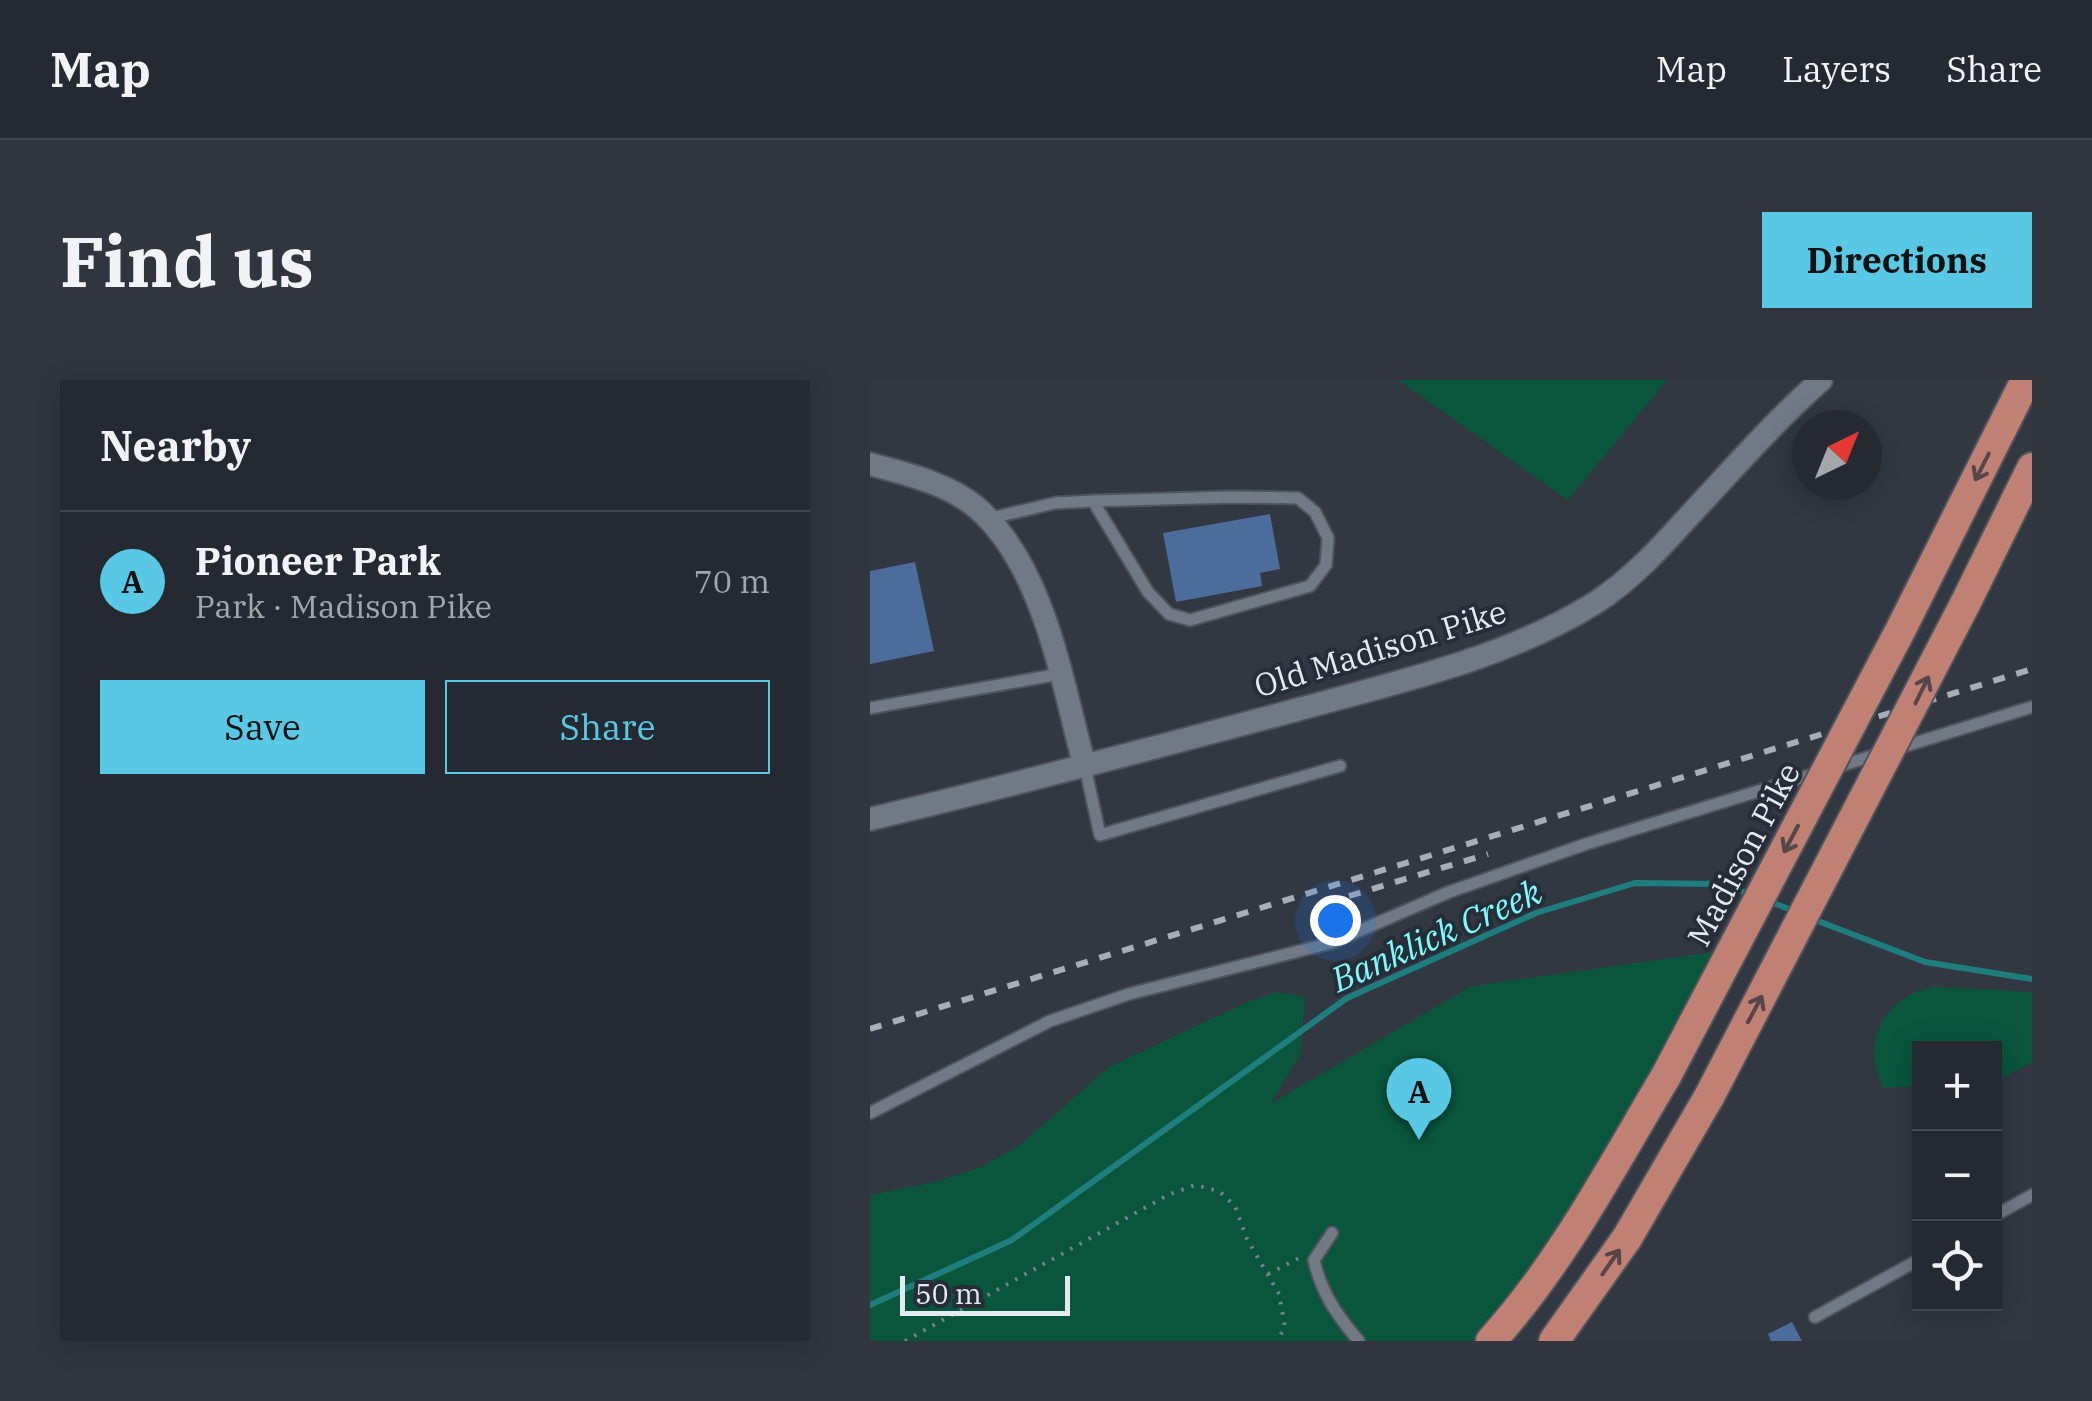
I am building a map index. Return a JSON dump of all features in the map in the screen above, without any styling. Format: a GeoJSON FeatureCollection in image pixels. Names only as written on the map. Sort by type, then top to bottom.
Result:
{"type":"FeatureCollection","features":[{"type":"Feature","properties":{"kind":"main road","name":"Madison Pike"},"geometry":{"type":"LineString","coordinates":[[1491,1341],[1579,1226],[1666,1076],[2026,380]]}},
{"type":"Feature","properties":{"kind":"main road"},"geometry":{"type":"LineString","coordinates":[[1554,1341],[1628,1238],[1710,1096],[2032,468]]}},
{"type":"Feature","properties":{"kind":"street","name":"Old Madison Pike"},"geometry":{"type":"LineString","coordinates":[[870,820],[1085,767],[1410,679],[1510,646],[1596,602],[1656,552],[1790,407],[1822,380]]}},
{"type":"Feature","properties":{"kind":"street"},"geometry":{"type":"LineString","coordinates":[[870,464],[914,476],[954,493],[977,508],[1011,549],[1045,620],[1085,767]]}},
{"type":"Feature","properties":{"kind":"lane"},"geometry":{"type":"LineString","coordinates":[[986,519],[1055,503],[1093,502],[1298,498],[1315,512],[1328,538],[1326,566],[1310,586],[1190,620],[1169,614],[1148,592],[1093,502]]}},
{"type":"Feature","properties":{"kind":"lane"},"geometry":{"type":"LineString","coordinates":[[870,708],[1060,674]]}},
{"type":"Feature","properties":{"kind":"lane"},"geometry":{"type":"LineString","coordinates":[[870,1112],[1050,1021],[1129,994],[1331,943],[1449,892],[1586,844],[2032,707]]}},
{"type":"Feature","properties":{"kind":"lane"},"geometry":{"type":"LineString","coordinates":[[1085,767],[1100,835],[1340,766]]}},
{"type":"Feature","properties":{"kind":"lane"},"geometry":{"type":"LineString","coordinates":[[2002,1212],[2032,1195]]}},
{"type":"Feature","properties":{"kind":"lane"},"geometry":{"type":"LineString","coordinates":[[1332,1233],[1314,1260],[1319,1284],[1358,1341]]}},
{"type":"Feature","properties":{"kind":"lane"},"geometry":{"type":"LineString","coordinates":[[1815,1317],[1912,1262]]}},
{"type":"Feature","properties":{"kind":"path"},"geometry":{"type":"LineString","coordinates":[[905,1341],[1168,1195],[1194,1185],[1219,1191],[1235,1206],[1247,1239],[1280,1294],[1285,1328],[1277,1341]]}},
{"type":"Feature","properties":{"kind":"path"},"geometry":{"type":"LineString","coordinates":[[1268,1274],[1308,1253],[1314,1260]]}},
{"type":"Feature","properties":{"kind":"green space"},"geometry":{"type":"Polygon","coordinates":[[[1398,380],[1667,380],[1568,500],[1398,380]]]}},
{"type":"Feature","properties":{"kind":"green space"},"geometry":{"type":"Polygon","coordinates":[[[1714,952],[1666,1076],[1491,1341],[870,1341],[870,1195],[935,1182],[981,1167],[1019,1146],[1109,1067],[1248,1002],[1277,992],[1305,997],[1300,1055],[1270,1104],[1472,986],[1714,952]]]}},
{"type":"Feature","properties":{"kind":"green space"},"geometry":{"type":"Polygon","coordinates":[[[1934,987],[2032,992],[2032,1062],[2002,1078],[2002,1041],[1912,1041],[1912,1086],[1883,1088],[1874,1055],[1879,1030],[1891,1009],[1934,987]]]}},
{"type":"Feature","properties":{"kind":"building"},"geometry":{"type":"Polygon","coordinates":[[[1270,514],[1280,569],[1260,573],[1262,586],[1176,602],[1163,533],[1270,514]]]}},
{"type":"Feature","properties":{"kind":"building"},"geometry":{"type":"Polygon","coordinates":[[[915,562],[934,651],[870,664],[870,571],[915,562]]]}},
{"type":"Feature","properties":{"kind":"building"},"geometry":{"type":"Polygon","coordinates":[[[1792,1322],[1802,1341],[1771,1341],[1768,1334],[1792,1322]]]}},
{"type":"Feature","properties":{"kind":"waterway","name":"Banklick Creek"},"geometry":{"type":"LineString","coordinates":[[870,1305],[1012,1240],[1347,998],[1536,913],[1635,883],[1722,884],[1752,895]]}},
{"type":"Feature","properties":{"kind":"waterway","name":"Banklick Creek"},"geometry":{"type":"LineString","coordinates":[[1768,901],[1794,911]]}},
{"type":"Feature","properties":{"kind":"waterway","name":"Banklick Creek"},"geometry":{"type":"LineString","coordinates":[[1810,918],[1925,962],[2032,979]]}},
{"type":"Feature","properties":{"kind":"railway"},"geometry":{"type":"LineString","coordinates":[[870,1029],[2032,669]]}},
{"type":"Feature","properties":{"kind":"railway"},"geometry":{"type":"LineString","coordinates":[[1349,896],[1488,854]]}},
{"type":"Feature","properties":{"kind":"place","name":"Pioneer Park"},"geometry":{"type":"Point","coordinates":[1419,1140]}}]}
